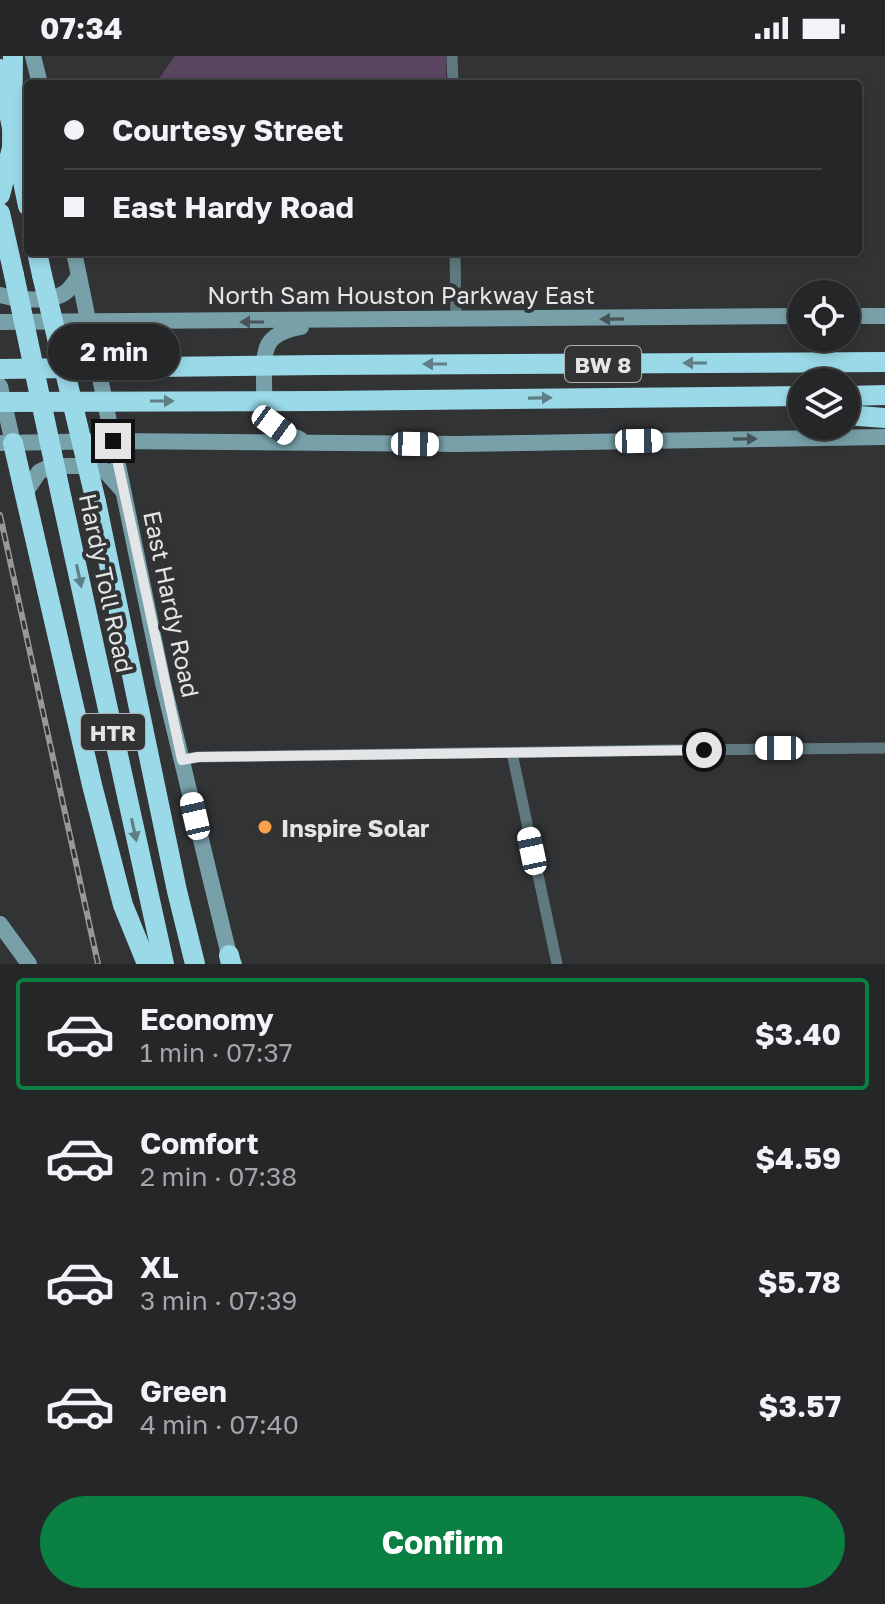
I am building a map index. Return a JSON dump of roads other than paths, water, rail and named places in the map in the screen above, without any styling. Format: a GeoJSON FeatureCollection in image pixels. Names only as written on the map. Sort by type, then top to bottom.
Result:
{"type":"FeatureCollection","features":[{"type":"Feature","properties":{"kind":"highway"},"geometry":{"type":"LineString","coordinates":[[0,195],[12,148],[13,56]]}},
{"type":"Feature","properties":{"kind":"highway"},"geometry":{"type":"LineString","coordinates":[[0,69],[24,186]]}},
{"type":"Feature","properties":{"kind":"highway","name":"Hardy Toll Road"},"geometry":{"type":"LineString","coordinates":[[0,213],[164,964]]}},
{"type":"Feature","properties":{"kind":"highway","name":"Hardy Toll Road"},"geometry":{"type":"LineString","coordinates":[[38,256],[96,502],[195,964]]}},
{"type":"Feature","properties":{"kind":"highway","name":"BW 8"},"geometry":{"type":"LineString","coordinates":[[0,369],[885,359]]}},
{"type":"Feature","properties":{"kind":"highway"},"geometry":{"type":"LineString","coordinates":[[860,396],[885,395]]}},
{"type":"Feature","properties":{"kind":"highway","name":"BW 8"},"geometry":{"type":"LineString","coordinates":[[0,402],[788,396]]}},
{"type":"Feature","properties":{"kind":"highway"},"geometry":{"type":"LineString","coordinates":[[725,397],[788,406]]}},
{"type":"Feature","properties":{"kind":"highway"},"geometry":{"type":"LineString","coordinates":[[860,416],[885,418]]}},
{"type":"Feature","properties":{"kind":"highway"},"geometry":{"type":"LineString","coordinates":[[6,443],[25,493],[123,905],[147,964]]}},
{"type":"Feature","properties":{"kind":"main road"},"geometry":{"type":"LineString","coordinates":[[33,56],[39,80]]}},
{"type":"Feature","properties":{"kind":"main road","name":"East Hardy Road"},"geometry":{"type":"LineString","coordinates":[[75,256],[182,760],[231,961]]}},
{"type":"Feature","properties":{"kind":"main road"},"geometry":{"type":"LineString","coordinates":[[0,295],[8,298],[54,298],[66,292],[79,276]]}},
{"type":"Feature","properties":{"kind":"main road","name":"North Sam Houston Parkway East"},"geometry":{"type":"LineString","coordinates":[[0,322],[330,322],[788,316]]}},
{"type":"Feature","properties":{"kind":"main road"},"geometry":{"type":"LineString","coordinates":[[860,316],[885,316]]}},
{"type":"Feature","properties":{"kind":"main road"},"geometry":{"type":"LineString","coordinates":[[313,443],[287,435],[274,425],[264,409],[264,350],[269,342],[288,329],[330,322]]}},
{"type":"Feature","properties":{"kind":"main road"},"geometry":{"type":"LineString","coordinates":[[0,386],[6,443],[458,444],[885,437]]}},
{"type":"Feature","properties":{"kind":"main road"},"geometry":{"type":"LineString","coordinates":[[25,493],[39,472],[51,466],[89,466],[104,470],[123,491]]}},
{"type":"Feature","properties":{"kind":"main road"},"geometry":{"type":"LineString","coordinates":[[0,924],[29,964]]}},
{"type":"Feature","properties":{"kind":"street"},"geometry":{"type":"LineString","coordinates":[[452,56],[453,80]]}},
{"type":"Feature","properties":{"kind":"street"},"geometry":{"type":"LineString","coordinates":[[455,256],[456,320]]}},
{"type":"Feature","properties":{"kind":"street"},"geometry":{"type":"LineString","coordinates":[[182,760],[198,757],[885,748]]}},
{"type":"Feature","properties":{"kind":"street"},"geometry":{"type":"LineString","coordinates":[[512,753],[557,964]]}},
{"type":"Feature","properties":{"kind":"railway"},"geometry":{"type":"LineString","coordinates":[[0,515],[98,964]]}},
{"type":"Feature","properties":{"kind":"place","name":"Inspire Solar"},"geometry":{"type":"Point","coordinates":[265,827]}}]}
